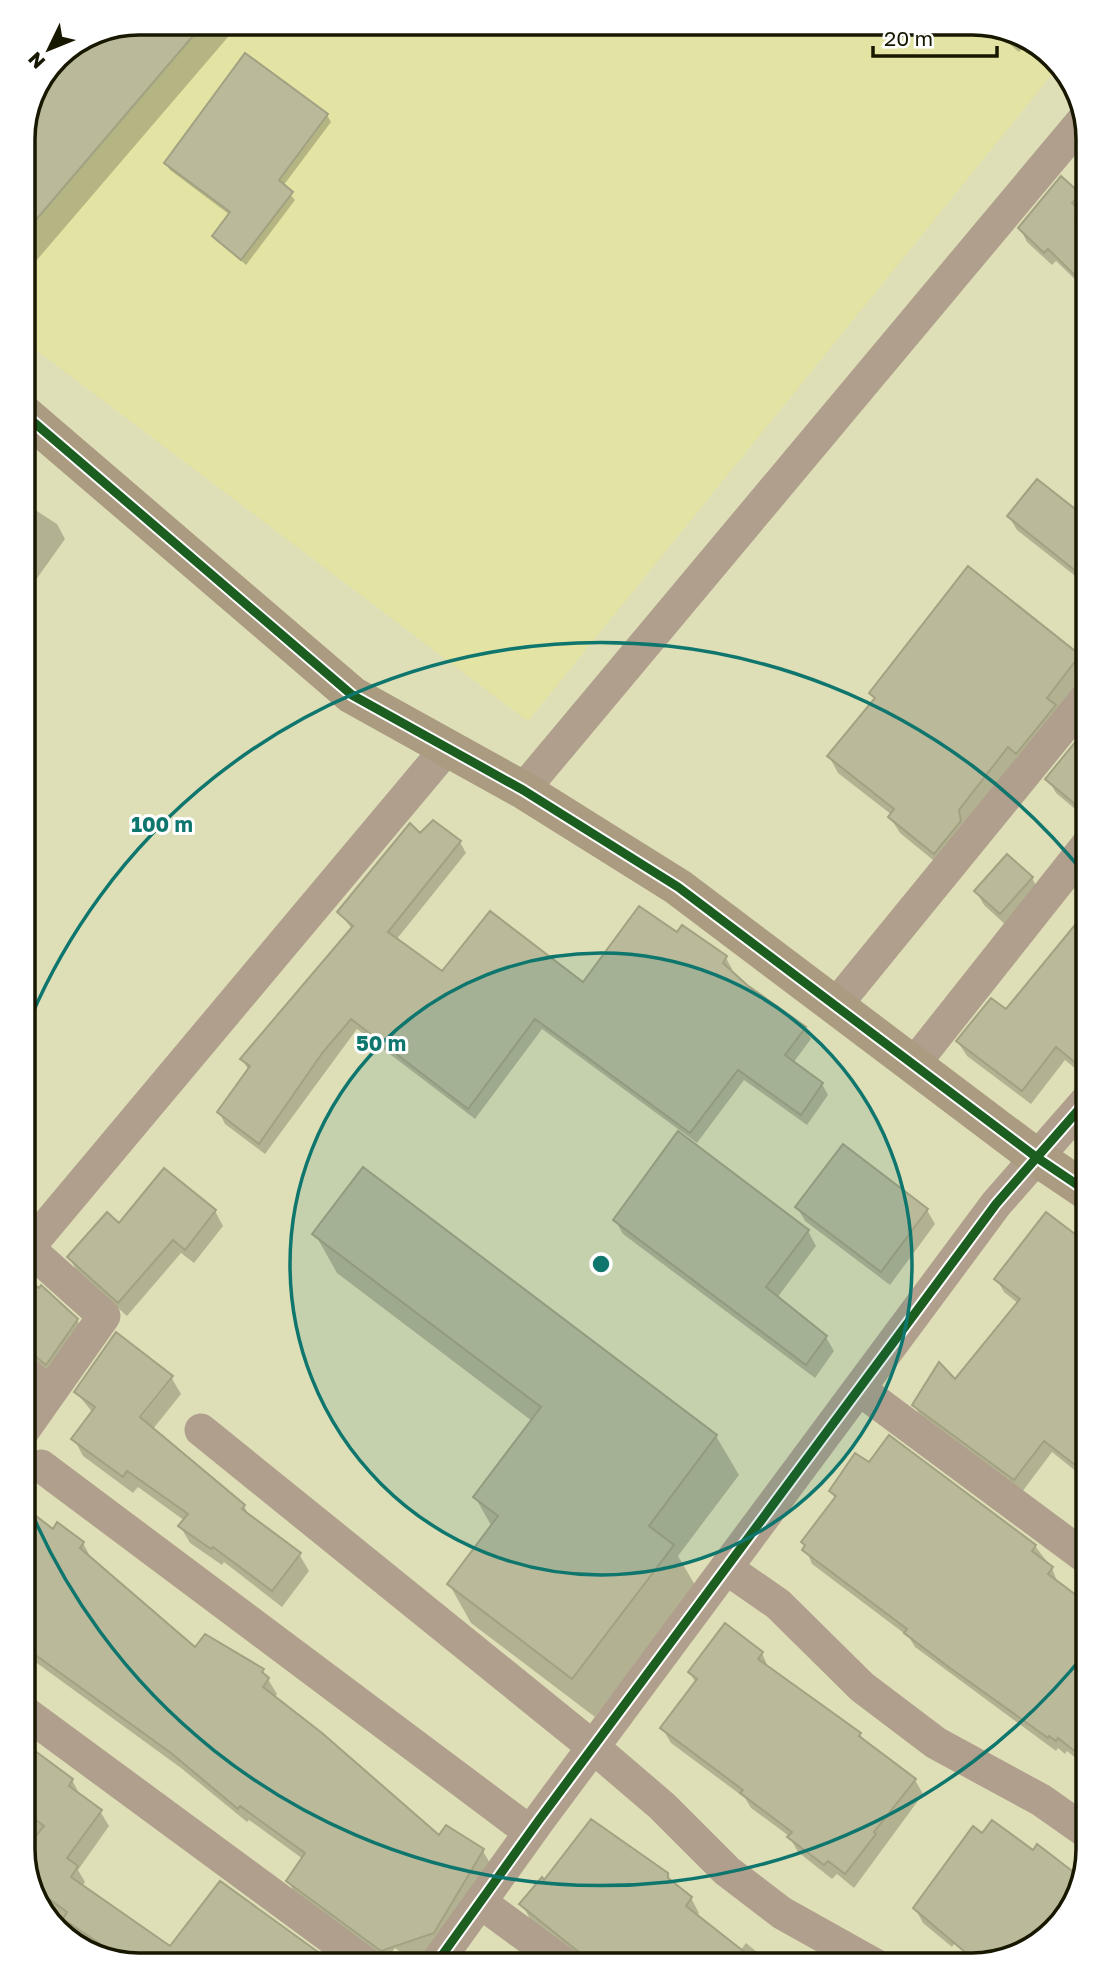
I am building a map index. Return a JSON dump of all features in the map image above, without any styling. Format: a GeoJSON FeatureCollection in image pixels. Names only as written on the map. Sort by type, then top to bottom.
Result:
{"type":"FeatureCollection","features":[{"type":"Feature","properties":{"kind":"street"},"geometry":{"type":"LineString","coordinates":[[523,790],[1075,129]]}},
{"type":"Feature","properties":{"kind":"street"},"geometry":{"type":"LineString","coordinates":[[35,423],[352,695],[523,790],[678,887],[1036,1157],[1076,1184]]}},
{"type":"Feature","properties":{"kind":"street"},"geometry":{"type":"LineString","coordinates":[[835,1006],[1076,711]]}},
{"type":"Feature","properties":{"kind":"street"},"geometry":{"type":"LineString","coordinates":[[35,1240],[447,748]]}},
{"type":"Feature","properties":{"kind":"street"},"geometry":{"type":"LineString","coordinates":[[914,1065],[1076,859]]}},
{"type":"Feature","properties":{"kind":"street"},"geometry":{"type":"LineString","coordinates":[[444,1953],[530,1832],[996,1203],[1076,1112]]}},
{"type":"Feature","properties":{"kind":"street"},"geometry":{"type":"LineString","coordinates":[[35,1254],[104,1316],[35,1414]]}},
{"type":"Feature","properties":{"kind":"street"},"geometry":{"type":"LineString","coordinates":[[35,1381],[49,1392]]}},
{"type":"Feature","properties":{"kind":"street"},"geometry":{"type":"LineString","coordinates":[[859,1389],[1076,1550]]}},
{"type":"Feature","properties":{"kind":"street"},"geometry":{"type":"LineString","coordinates":[[201,1430],[593,1747],[662,1806],[727,1871],[782,1913],[854,1953]]}},
{"type":"Feature","properties":{"kind":"street"},"geometry":{"type":"LineString","coordinates":[[41,1466],[530,1832]]}},
{"type":"Feature","properties":{"kind":"street"},"geometry":{"type":"LineString","coordinates":[[726,1567],[779,1604],[862,1687],[936,1742],[1041,1800],[1076,1825]]}},
{"type":"Feature","properties":{"kind":"street"},"geometry":{"type":"LineString","coordinates":[[35,1719],[352,1953]]}},
{"type":"Feature","properties":{"kind":"street"},"geometry":{"type":"LineString","coordinates":[[480,1902],[550,1953]]}},
{"type":"Feature","properties":{"kind":"shaded area"},"geometry":{"type":"Polygon","coordinates":[[[139,35],[979,35],[1018,46],[1041,61],[1053,74],[528,721],[35,349],[35,132],[39,112],[52,84],[84,84],[84,51],[106,41],[139,35]]]}},
{"type":"Feature","properties":{"kind":"building"},"geometry":{"type":"Polygon","coordinates":[[[139,35],[194,35],[35,221],[35,132],[46,93],[52,84],[84,84],[84,51],[87,49],[106,41],[139,35]]]}},
{"type":"Feature","properties":{"kind":"building"},"geometry":{"type":"Polygon","coordinates":[[[245,53],[328,114],[279,180],[293,192],[241,260],[212,236],[230,212],[164,163],[245,53]]]}},
{"type":"Feature","properties":{"kind":"building"},"geometry":{"type":"Polygon","coordinates":[[[1061,176],[1076,190],[1076,199],[1072,203],[1076,207],[1076,276],[1048,249],[1044,253],[1018,228],[1061,176]]]}},
{"type":"Feature","properties":{"kind":"building"},"geometry":{"type":"Polygon","coordinates":[[[1037,479],[1076,510],[1076,571],[1007,516],[1037,479]]]}},
{"type":"Feature","properties":{"kind":"building"},"geometry":{"type":"Polygon","coordinates":[[[968,566],[1076,652],[1076,660],[1047,698],[1056,705],[1016,754],[1008,747],[959,810],[961,821],[934,854],[888,817],[894,809],[827,756],[875,698],[869,693],[968,566]]]}},
{"type":"Feature","properties":{"kind":"building"},"geometry":{"type":"Polygon","coordinates":[[[1076,741],[1076,805],[1045,779],[1076,741]]]}},
{"type":"Feature","properties":{"kind":"building"},"geometry":{"type":"Polygon","coordinates":[[[433,820],[461,841],[388,932],[442,971],[490,911],[583,982],[639,906],[677,932],[682,925],[727,956],[723,963],[747,985],[806,1027],[785,1055],[823,1083],[801,1115],[738,1070],[690,1133],[535,1019],[468,1109],[351,1019],[323,1052],[259,1144],[217,1112],[250,1066],[240,1059],[353,926],[337,912],[410,823],[420,833],[433,820]]]}},
{"type":"Feature","properties":{"kind":"building"},"geometry":{"type":"Polygon","coordinates":[[[1007,854],[1033,877],[1000,914],[974,891],[1007,854]]]}},
{"type":"Feature","properties":{"kind":"building"},"geometry":{"type":"Polygon","coordinates":[[[1076,924],[1076,1063],[1056,1047],[1022,1091],[956,1041],[991,998],[1006,1009],[1076,924]]]}},
{"type":"Feature","properties":{"kind":"building"},"geometry":{"type":"Polygon","coordinates":[[[678,1131],[809,1230],[766,1287],[827,1336],[806,1365],[613,1220],[678,1131]]]}},
{"type":"Feature","properties":{"kind":"building"},"geometry":{"type":"Polygon","coordinates":[[[843,1144],[928,1209],[881,1272],[795,1207],[843,1144]]]}},
{"type":"Feature","properties":{"kind":"building"},"geometry":{"type":"Polygon","coordinates":[[[363,1167],[717,1435],[649,1526],[674,1545],[572,1679],[447,1584],[498,1516],[473,1497],[541,1407],[312,1234],[363,1167]]]}},
{"type":"Feature","properties":{"kind":"building"},"geometry":{"type":"Polygon","coordinates":[[[164,1168],[216,1210],[185,1250],[173,1240],[118,1303],[67,1257],[107,1212],[119,1223],[164,1168]]]}},
{"type":"Feature","properties":{"kind":"building"},"geometry":{"type":"Polygon","coordinates":[[[1046,1212],[1076,1235],[1076,1466],[1044,1441],[1014,1480],[912,1405],[939,1362],[955,1379],[1020,1299],[994,1279],[1046,1212]]]}},
{"type":"Feature","properties":{"kind":"building"},"geometry":{"type":"Polygon","coordinates":[[[35,1285],[39,1288],[41,1285],[78,1319],[46,1365],[35,1356],[35,1285]]]}},
{"type":"Feature","properties":{"kind":"building"},"geometry":{"type":"Polygon","coordinates":[[[116,1332],[173,1376],[140,1417],[245,1505],[242,1509],[301,1553],[272,1591],[213,1547],[211,1549],[178,1526],[188,1514],[127,1471],[123,1477],[71,1439],[95,1407],[74,1392],[116,1332]]]}},
{"type":"Feature","properties":{"kind":"building"},"geometry":{"type":"Polygon","coordinates":[[[889,1435],[1036,1545],[1032,1551],[1053,1567],[1048,1574],[1076,1595],[1076,1752],[1058,1738],[1056,1741],[1049,1736],[1048,1738],[950,1668],[904,1633],[907,1629],[802,1550],[805,1545],[801,1542],[836,1496],[829,1491],[855,1453],[869,1462],[889,1435]]]}},
{"type":"Feature","properties":{"kind":"building"},"geometry":{"type":"Polygon","coordinates":[[[35,1515],[53,1529],[57,1522],[84,1542],[80,1548],[195,1647],[205,1634],[264,1669],[262,1672],[269,1678],[263,1687],[322,1733],[439,1835],[446,1825],[484,1849],[434,1933],[381,1951],[286,1881],[305,1853],[240,1806],[238,1809],[171,1753],[35,1655],[35,1515]]]}},
{"type":"Feature","properties":{"kind":"building"},"geometry":{"type":"Polygon","coordinates":[[[725,1623],[763,1652],[758,1659],[861,1733],[859,1736],[916,1779],[845,1874],[828,1861],[824,1865],[787,1837],[792,1832],[740,1793],[743,1790],[660,1728],[697,1679],[688,1672],[725,1623]]]}},
{"type":"Feature","properties":{"kind":"building"},"geometry":{"type":"Polygon","coordinates":[[[35,1751],[73,1779],[69,1786],[102,1810],[67,1858],[78,1866],[71,1877],[170,1946],[220,1881],[319,1953],[132,1953],[104,1946],[63,1919],[67,1912],[46,1895],[39,1876],[35,1849],[35,1837],[44,1826],[35,1819],[35,1751]]]}},
{"type":"Feature","properties":{"kind":"building"},"geometry":{"type":"Polygon","coordinates":[[[591,1819],[668,1873],[668,1878],[692,1897],[686,1906],[746,1953],[580,1953],[519,1904],[542,1877],[544,1880],[591,1819]]]}},
{"type":"Feature","properties":{"kind":"building"},"geometry":{"type":"Polygon","coordinates":[[[992,1820],[1033,1850],[1037,1844],[1073,1872],[1062,1901],[1046,1923],[1018,1942],[985,1952],[966,1953],[913,1908],[973,1826],[982,1833],[992,1820]]]}},
{"type":"Feature","properties":{"kind":"cycle path"},"geometry":{"type":"LineString","coordinates":[[35,423],[352,695],[523,790],[678,887],[1036,1157],[1076,1184]]}},
{"type":"Feature","properties":{"kind":"cycle path"},"geometry":{"type":"LineString","coordinates":[[444,1953],[539,1820],[996,1204],[1076,1113]]}}]}
